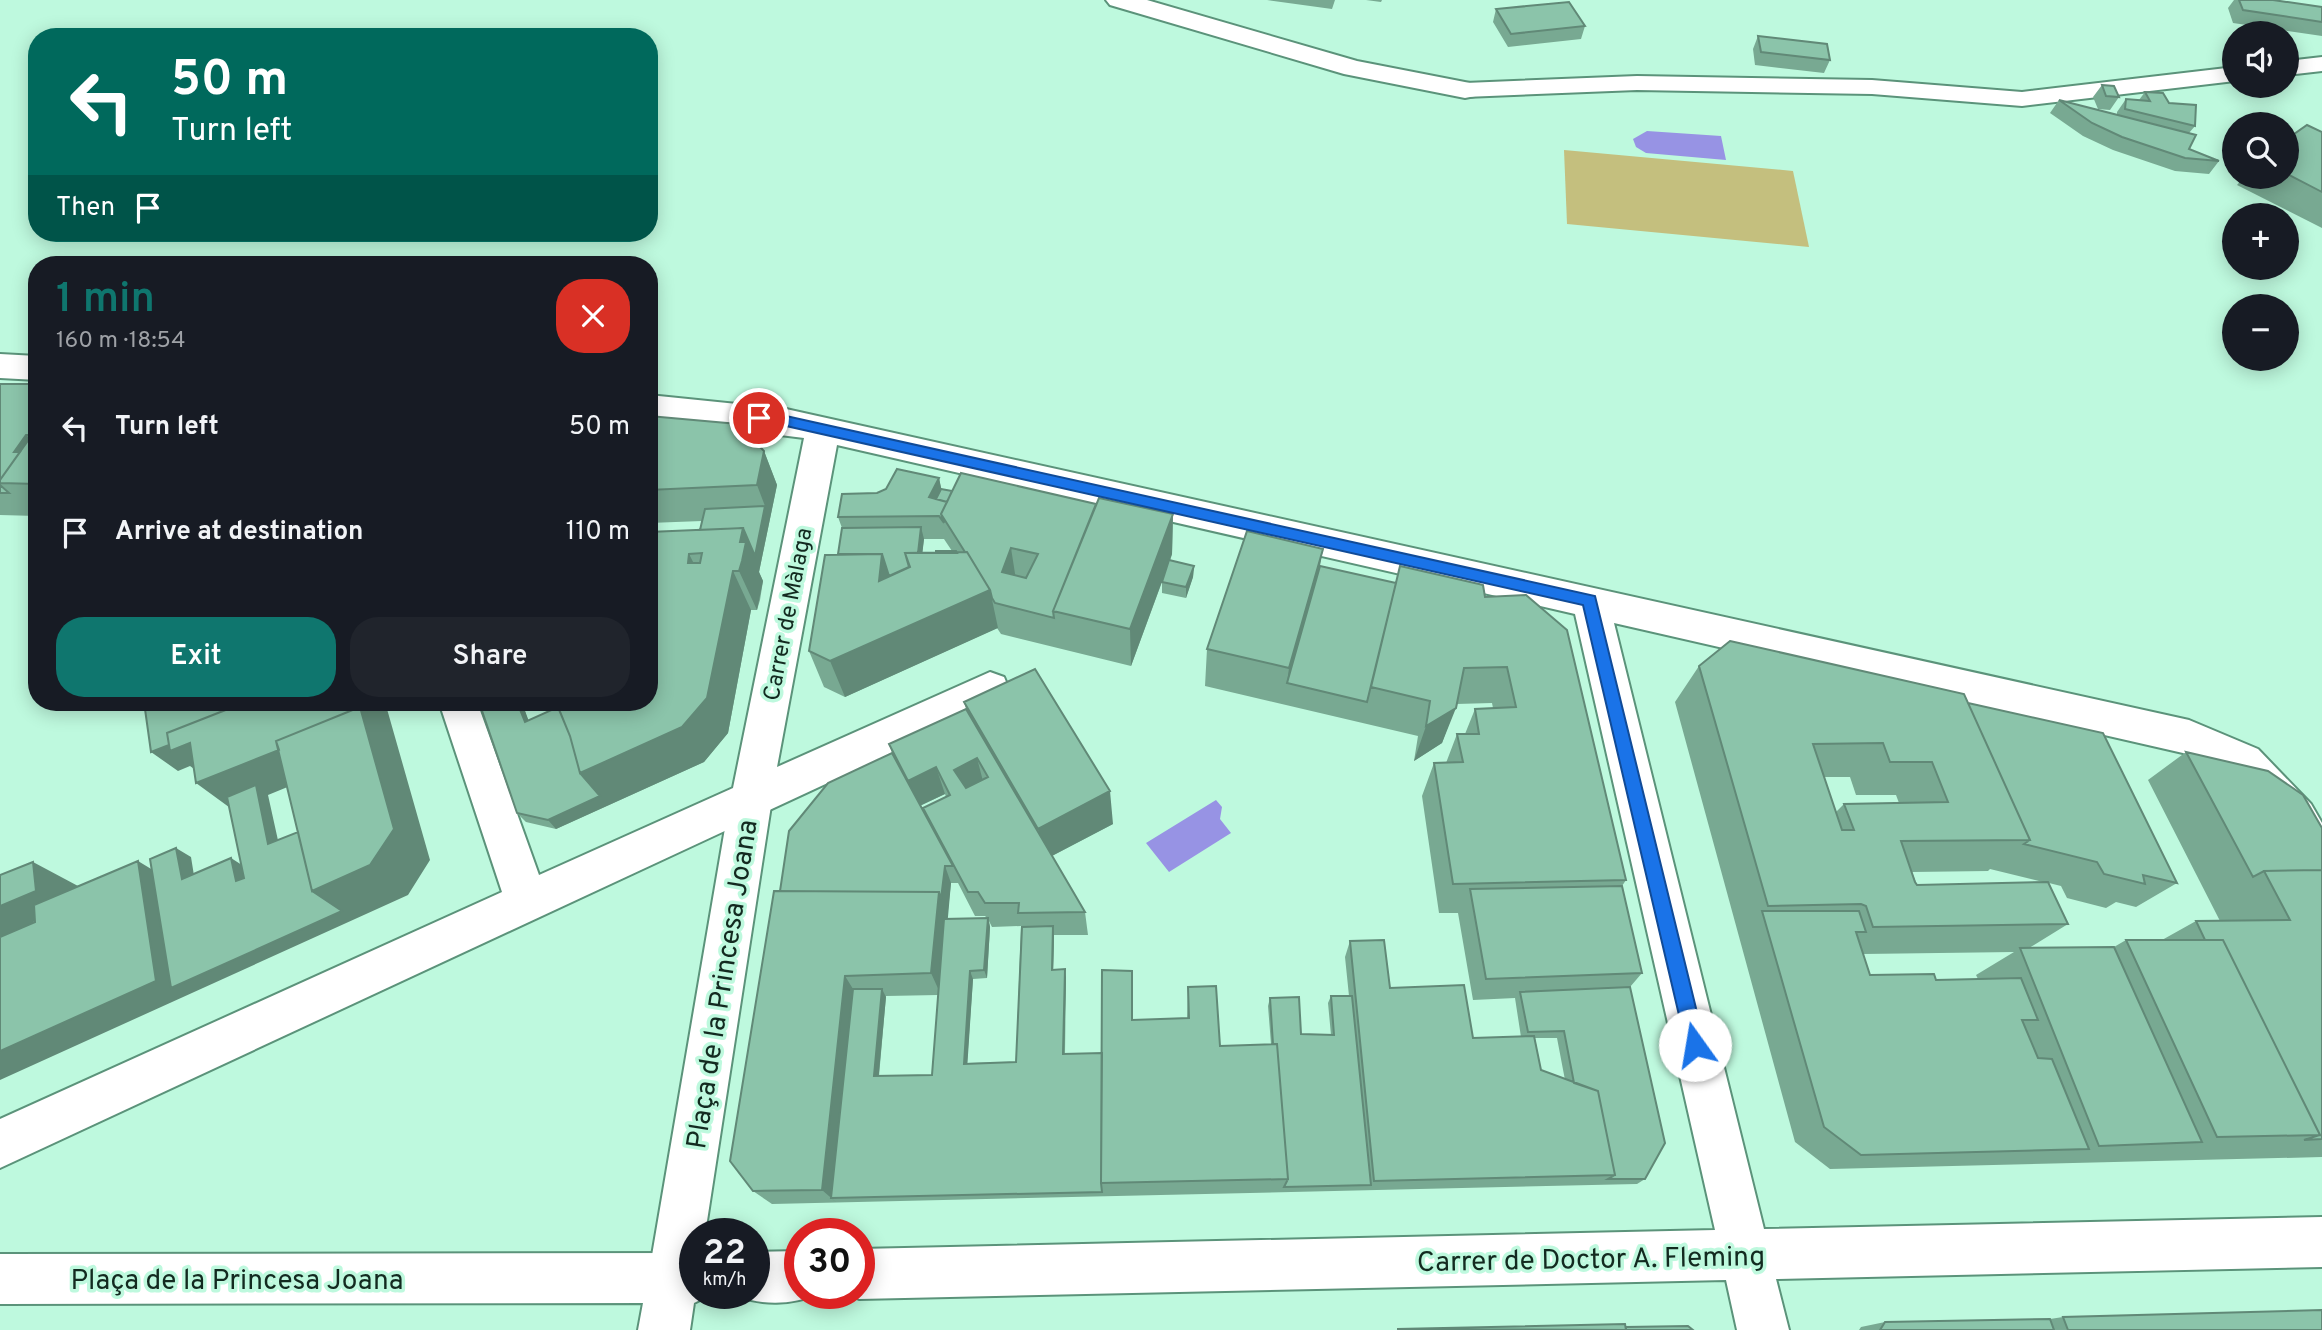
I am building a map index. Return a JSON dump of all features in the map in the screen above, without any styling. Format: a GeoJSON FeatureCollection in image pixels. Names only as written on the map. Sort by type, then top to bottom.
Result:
{"type":"FeatureCollection","features":[{"type":"Feature","properties":{"kind":"street"},"geometry":{"type":"LineString","coordinates":[[1119,0],[1353,68],[1465,90]]}},
{"type":"Feature","properties":{"kind":"street"},"geometry":{"type":"LineString","coordinates":[[0,366],[28,368]]}},
{"type":"Feature","properties":{"kind":"street"},"geometry":{"type":"LineString","coordinates":[[658,408],[786,421],[2189,737],[2244,762],[2296,817],[2322,862]]}},
{"type":"Feature","properties":{"kind":"street","name":"Carrer de Màlaga"},"geometry":{"type":"LineString","coordinates":[[751,799],[823,429]]}},
{"type":"Feature","properties":{"kind":"street"},"geometry":{"type":"LineString","coordinates":[[1590,600],[1763,1330]]}},
{"type":"Feature","properties":{"kind":"street"},"geometry":{"type":"LineString","coordinates":[[751,799],[990,690]]}},
{"type":"Feature","properties":{"kind":"street"},"geometry":{"type":"LineString","coordinates":[[461,711],[527,902]]}},
{"type":"Feature","properties":{"kind":"street","name":"Plaça de la Princesa Joana"},"geometry":{"type":"LineString","coordinates":[[0,1144],[751,799]]}},
{"type":"Feature","properties":{"kind":"street","name":"Plaça de la Princesa Joana"},"geometry":{"type":"LineString","coordinates":[[692,1218],[751,799]]}},
{"type":"Feature","properties":{"kind":"street","name":"Carrer de Doctor A. Fleming"},"geometry":{"type":"LineString","coordinates":[[875,1274],[2322,1242]]}},
{"type":"Feature","properties":{"kind":"street","name":"Plaça de la Princesa Joana"},"geometry":{"type":"LineString","coordinates":[[0,1279],[679,1278]]}},
{"type":"Feature","properties":{"kind":"street"},"geometry":{"type":"LineString","coordinates":[[664,1330],[679,1291]]}},
{"type":"Feature","properties":{"kind":"lane"},"geometry":{"type":"LineString","coordinates":[[2299,67],[2322,64]]}},
{"type":"Feature","properties":{"kind":"lane"},"geometry":{"type":"LineString","coordinates":[[1465,90],[1637,83],[1844,87],[2022,99],[2222,76]]}},
{"type":"Feature","properties":{"kind":"shaded area"},"geometry":{"type":"Polygon","coordinates":[[[1647,131],[1721,136],[1726,160],[1646,153],[1636,147],[1633,139],[1647,131]]]}},
{"type":"Feature","properties":{"kind":"shaded area"},"geometry":{"type":"Polygon","coordinates":[[[1564,150],[1793,171],[1809,247],[1567,224],[1564,150]]]}},
{"type":"Feature","properties":{"kind":"shaded area"},"geometry":{"type":"Polygon","coordinates":[[[1216,800],[1222,807],[1220,819],[1231,833],[1169,872],[1146,843],[1216,800]]]}},
{"type":"Feature","properties":{"kind":"building"},"geometry":{"type":"Polygon","coordinates":[[[2239,0],[2273,0],[2322,7],[2322,22],[2243,10],[2239,0]]]}},
{"type":"Feature","properties":{"kind":"building"},"geometry":{"type":"Polygon","coordinates":[[[1569,2],[1585,26],[1511,34],[1496,9],[1569,2]]]}},
{"type":"Feature","properties":{"kind":"building"},"geometry":{"type":"Polygon","coordinates":[[[1758,36],[1827,44],[1830,60],[1761,52],[1758,36]]]}},
{"type":"Feature","properties":{"kind":"building"},"geometry":{"type":"Polygon","coordinates":[[[2102,85],[2114,86],[2119,97],[2106,96],[2102,85]]]}},
{"type":"Feature","properties":{"kind":"building"},"geometry":{"type":"Polygon","coordinates":[[[2145,92],[2163,93],[2169,103],[2196,105],[2195,126],[2125,109],[2126,99],[2150,101],[2145,92]]]}},
{"type":"Feature","properties":{"kind":"building"},"geometry":{"type":"Polygon","coordinates":[[[2059,100],[2196,135],[2189,149],[2219,161],[2185,158],[2122,137],[2092,123],[2059,100]]]}},
{"type":"Feature","properties":{"kind":"building"},"geometry":{"type":"Polygon","coordinates":[[[2307,125],[2322,132],[2322,192],[2299,180],[2299,131],[2307,125]]]}},
{"type":"Feature","properties":{"kind":"building"},"geometry":{"type":"Polygon","coordinates":[[[0,384],[28,384],[28,435],[14,452],[20,452],[0,480],[0,384]]]}},
{"type":"Feature","properties":{"kind":"building"},"geometry":{"type":"Polygon","coordinates":[[[658,417],[738,424],[764,451],[757,485],[658,490],[658,417]]]}},
{"type":"Feature","properties":{"kind":"building"},"geometry":{"type":"Polygon","coordinates":[[[28,441],[28,484],[0,483],[28,441]]]}},
{"type":"Feature","properties":{"kind":"building"},"geometry":{"type":"Polygon","coordinates":[[[897,469],[939,478],[929,497],[947,502],[941,514],[944,523],[939,516],[838,517],[842,494],[877,493],[886,489],[897,469]]]}},
{"type":"Feature","properties":{"kind":"building"},"geometry":{"type":"Polygon","coordinates":[[[961,473],[1096,504],[1053,611],[1054,618],[995,603],[967,552],[941,514],[961,473]],[[1011,548],[1002,572],[1026,578],[1038,554],[1011,548]]]}},
{"type":"Feature","properties":{"kind":"building"},"geometry":{"type":"Polygon","coordinates":[[[0,485],[9,493],[0,493],[0,485]]]}},
{"type":"Feature","properties":{"kind":"building"},"geometry":{"type":"Polygon","coordinates":[[[941,489],[952,491],[947,502],[936,499],[941,489]]]}},
{"type":"Feature","properties":{"kind":"building"},"geometry":{"type":"Polygon","coordinates":[[[1099,498],[1173,514],[1130,629],[1053,611],[1099,498]]]}},
{"type":"Feature","properties":{"kind":"building"},"geometry":{"type":"Polygon","coordinates":[[[765,506],[755,556],[743,528],[700,530],[705,509],[765,506]]]}},
{"type":"Feature","properties":{"kind":"building"},"geometry":{"type":"Polygon","coordinates":[[[921,527],[918,553],[905,553],[909,567],[889,576],[882,554],[838,554],[842,528],[921,527]]]}},
{"type":"Feature","properties":{"kind":"building"},"geometry":{"type":"Polygon","coordinates":[[[743,528],[740,542],[746,542],[742,561],[739,571],[733,571],[707,698],[682,727],[580,773],[560,711],[658,711],[658,532],[743,528]],[[702,553],[689,554],[688,563],[700,563],[702,553]]]}},
{"type":"Feature","properties":{"kind":"building"},"geometry":{"type":"Polygon","coordinates":[[[1247,531],[1323,549],[1289,668],[1207,649],[1247,531]]]}},
{"type":"Feature","properties":{"kind":"building"},"geometry":{"type":"Polygon","coordinates":[[[956,551],[957,553],[936,553],[956,551]]]}},
{"type":"Feature","properties":{"kind":"building"},"geometry":{"type":"Polygon","coordinates":[[[967,552],[990,590],[830,661],[809,651],[825,555],[882,554],[879,581],[910,567],[905,553],[967,552]]]}},
{"type":"Feature","properties":{"kind":"building"},"geometry":{"type":"Polygon","coordinates":[[[1169,560],[1194,566],[1186,587],[1162,582],[1169,560]]]}},
{"type":"Feature","properties":{"kind":"building"},"geometry":{"type":"Polygon","coordinates":[[[1320,566],[1396,583],[1367,702],[1287,683],[1320,566]]]}},
{"type":"Feature","properties":{"kind":"building"},"geometry":{"type":"Polygon","coordinates":[[[1400,566],[1483,585],[1485,597],[1526,595],[1567,630],[1626,880],[1453,884],[1434,763],[1463,762],[1457,734],[1479,734],[1475,709],[1516,707],[1507,667],[1464,668],[1456,708],[1426,726],[1430,701],[1371,687],[1400,566]]]}},
{"type":"Feature","properties":{"kind":"building"},"geometry":{"type":"Polygon","coordinates":[[[1730,641],[1964,694],[2030,840],[1901,841],[1915,882],[1917,885],[2048,882],[2068,924],[1873,927],[1866,906],[1861,904],[1768,906],[1699,666],[1730,641]],[[1883,743],[1813,744],[1842,830],[1854,830],[1844,804],[1948,802],[1932,762],[1890,762],[1883,743]]]}},
{"type":"Feature","properties":{"kind":"building"},"geometry":{"type":"Polygon","coordinates":[[[1035,669],[1110,791],[1038,829],[964,702],[1035,669]]]}},
{"type":"Feature","properties":{"kind":"building"},"geometry":{"type":"Polygon","coordinates":[[[1968,703],[2103,733],[2177,883],[2143,875],[2145,884],[2104,874],[2097,862],[2024,844],[2030,840],[1968,703]]]}},
{"type":"Feature","properties":{"kind":"building"},"geometry":{"type":"Polygon","coordinates":[[[966,709],[1085,912],[1018,913],[1019,903],[985,903],[978,892],[968,892],[923,808],[950,795],[936,767],[908,781],[889,744],[966,709]],[[977,758],[954,770],[966,788],[988,777],[977,758]]]}},
{"type":"Feature","properties":{"kind":"building"},"geometry":{"type":"Polygon","coordinates":[[[145,711],[223,711],[167,733],[169,745],[151,752],[145,711]]]}},
{"type":"Feature","properties":{"kind":"building"},"geometry":{"type":"Polygon","coordinates":[[[223,711],[350,711],[276,741],[279,750],[196,783],[190,743],[170,751],[167,733],[223,711]]]}},
{"type":"Feature","properties":{"kind":"building"},"geometry":{"type":"Polygon","coordinates":[[[350,711],[361,711],[394,829],[370,865],[312,891],[276,741],[350,711]]]}},
{"type":"Feature","properties":{"kind":"building"},"geometry":{"type":"Polygon","coordinates":[[[482,711],[521,711],[525,722],[549,711],[560,711],[580,773],[600,796],[548,820],[517,813],[482,711]]]}},
{"type":"Feature","properties":{"kind":"building"},"geometry":{"type":"Polygon","coordinates":[[[2186,752],[2268,771],[2303,795],[2322,828],[2322,870],[2264,871],[2253,877],[2186,752]]]}},
{"type":"Feature","properties":{"kind":"building"},"geometry":{"type":"Polygon","coordinates":[[[892,753],[953,866],[945,866],[941,899],[939,892],[780,891],[789,831],[828,783],[892,753]]]}},
{"type":"Feature","properties":{"kind":"building"},"geometry":{"type":"Polygon","coordinates":[[[256,785],[268,844],[298,832],[312,891],[342,911],[171,988],[150,859],[176,848],[182,879],[231,858],[236,881],[244,878],[227,797],[256,785]]]}},
{"type":"Feature","properties":{"kind":"building"},"geometry":{"type":"Polygon","coordinates":[[[138,861],[156,981],[0,1051],[0,937],[35,922],[34,905],[138,861]]]}},
{"type":"Feature","properties":{"kind":"building"},"geometry":{"type":"Polygon","coordinates":[[[33,862],[36,891],[0,906],[0,875],[33,862]]]}},
{"type":"Feature","properties":{"kind":"building"},"geometry":{"type":"Polygon","coordinates":[[[2322,870],[2322,1139],[2304,1140],[2320,1135],[2223,940],[2205,940],[2196,921],[2290,920],[2264,871],[2322,870]]]}},
{"type":"Feature","properties":{"kind":"building"},"geometry":{"type":"Polygon","coordinates":[[[1622,886],[1642,973],[1486,979],[1470,889],[1622,886]]]}},
{"type":"Feature","properties":{"kind":"building"},"geometry":{"type":"Polygon","coordinates":[[[774,891],[939,892],[931,973],[845,976],[822,1190],[753,1191],[730,1161],[774,891]]]}},
{"type":"Feature","properties":{"kind":"building"},"geometry":{"type":"Polygon","coordinates":[[[1762,911],[1859,911],[1866,932],[1856,932],[1870,975],[1934,974],[1936,980],[2021,978],[2038,1020],[2022,1020],[2038,1058],[2052,1059],[2089,1149],[1861,1155],[1824,1127],[1762,911]]]}},
{"type":"Feature","properties":{"kind":"building"},"geometry":{"type":"Polygon","coordinates":[[[988,918],[984,970],[970,971],[964,1064],[1016,1062],[1022,927],[1053,926],[1052,970],[1065,969],[1063,1054],[1102,1053],[1102,1192],[831,1198],[853,989],[882,989],[874,1076],[932,1075],[944,919],[988,918]]]}},
{"type":"Feature","properties":{"kind":"building"},"geometry":{"type":"Polygon","coordinates":[[[1384,940],[1390,988],[1464,985],[1473,1038],[1534,1036],[1541,1070],[1598,1091],[1615,1175],[1374,1181],[1350,941],[1384,940]]]}},
{"type":"Feature","properties":{"kind":"building"},"geometry":{"type":"Polygon","coordinates":[[[2126,940],[2223,940],[2320,1135],[2217,1137],[2126,940]]]}},
{"type":"Feature","properties":{"kind":"building"},"geometry":{"type":"Polygon","coordinates":[[[2114,947],[2202,1142],[2099,1146],[2020,948],[2114,947]]]}},
{"type":"Feature","properties":{"kind":"building"},"geometry":{"type":"Polygon","coordinates":[[[1102,970],[1132,971],[1132,1020],[1189,1018],[1188,987],[1216,986],[1220,1046],[1277,1044],[1288,1179],[1101,1183],[1102,970]]]}},
{"type":"Feature","properties":{"kind":"building"},"geometry":{"type":"Polygon","coordinates":[[[1630,987],[1665,1143],[1645,1179],[1608,1179],[1615,1175],[1598,1091],[1574,1083],[1564,1031],[1528,1032],[1520,992],[1630,987]]]}},
{"type":"Feature","properties":{"kind":"building"},"geometry":{"type":"Polygon","coordinates":[[[1331,996],[1352,996],[1371,1185],[1284,1187],[1288,1179],[1277,1044],[1273,1044],[1270,998],[1299,997],[1301,1034],[1334,1035],[1331,996]]]}},
{"type":"Feature","properties":{"kind":"building"},"geometry":{"type":"Polygon","coordinates":[[[2322,1310],[2322,1330],[2068,1330],[2063,1317],[2322,1310]]]}},
{"type":"Feature","properties":{"kind":"building"},"geometry":{"type":"Polygon","coordinates":[[[2050,1319],[2054,1330],[1880,1330],[1885,1322],[2050,1319]]]}},
{"type":"Feature","properties":{"kind":"building"},"geometry":{"type":"Polygon","coordinates":[[[1625,1324],[1626,1330],[1397,1329],[1625,1324]]]}},
{"type":"Feature","properties":{"kind":"building"},"geometry":{"type":"Polygon","coordinates":[[[1688,1326],[1693,1330],[1626,1330],[1626,1327],[1688,1326]]]}},
{"type":"Feature","properties":{"kind":"route"},"geometry":{"type":"LineString","coordinates":[[759,418],[786,421],[1590,600],[1695,1045]]}}]}
